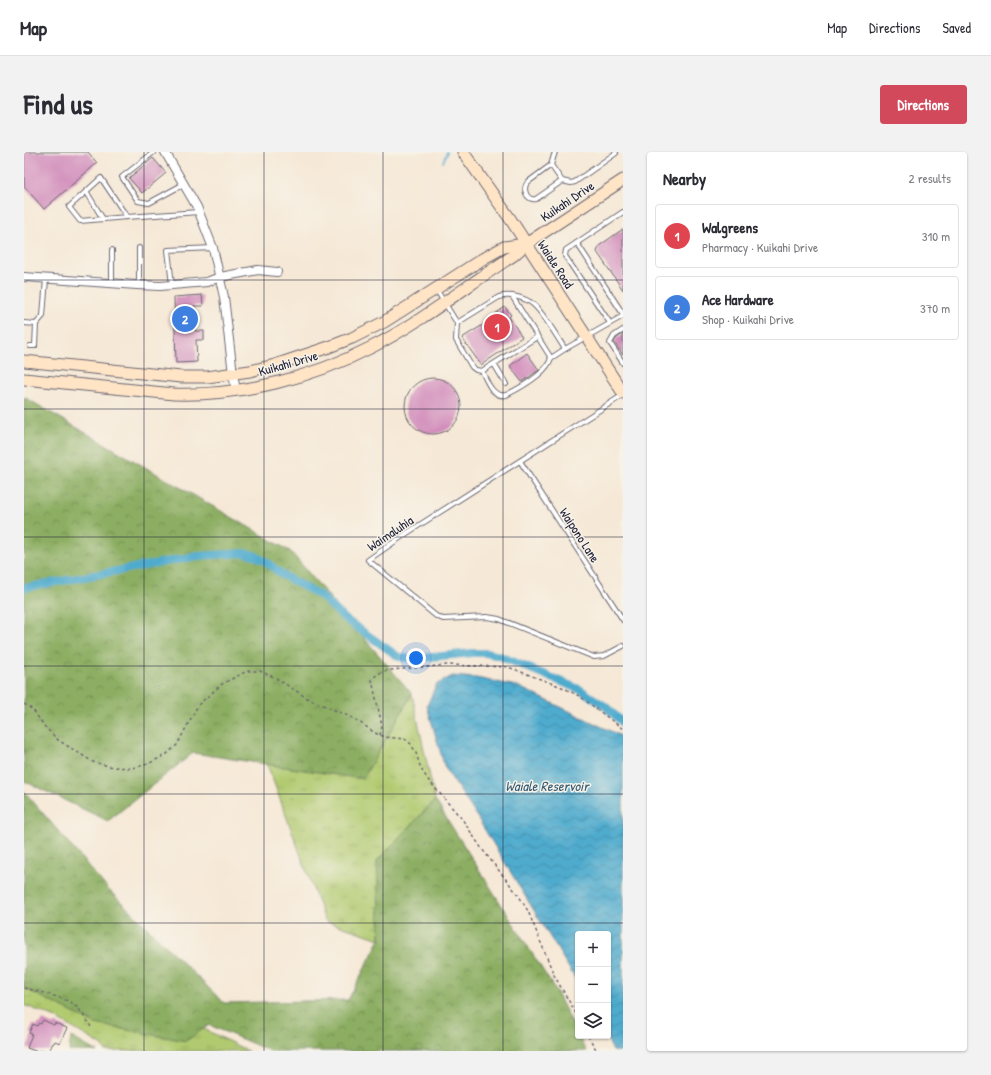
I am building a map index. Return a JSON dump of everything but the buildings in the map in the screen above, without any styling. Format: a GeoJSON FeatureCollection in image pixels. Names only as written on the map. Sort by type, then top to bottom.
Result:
{"type":"FeatureCollection","features":[{"type":"Feature","properties":{"kind":"main road","name":"Waiale Road"},"geometry":{"type":"LineString","coordinates":[[463,152],[526,244],[623,394]]}},
{"type":"Feature","properties":{"kind":"main road","name":"Kuikahi Drive"},"geometry":{"type":"LineString","coordinates":[[24,379],[174,394],[198,395],[236,391],[283,381],[348,359],[410,325],[514,255],[526,244],[623,180]]}},
{"type":"Feature","properties":{"kind":"main road","name":"Kuikahi Drive"},"geometry":{"type":"LineString","coordinates":[[24,361],[181,377],[207,377],[250,371],[275,365],[352,338],[384,322],[504,247],[526,244]]}},
{"type":"Feature","properties":{"kind":"street"},"geometry":{"type":"LineString","coordinates":[[164,152],[199,212],[213,248],[224,297],[236,391]]}},
{"type":"Feature","properties":{"kind":"street"},"geometry":{"type":"LineString","coordinates":[[24,277],[139,285],[172,285],[207,282],[220,277],[258,270],[277,272]]}},
{"type":"Feature","properties":{"kind":"lane"},"geometry":{"type":"LineString","coordinates":[[154,152],[122,177],[138,201],[150,203],[184,184]]}},
{"type":"Feature","properties":{"kind":"lane"},"geometry":{"type":"LineString","coordinates":[[555,152],[552,166],[528,182],[524,189],[529,199],[536,200],[562,181]]}},
{"type":"Feature","properties":{"kind":"lane"},"geometry":{"type":"LineString","coordinates":[[552,166],[562,181],[571,183],[575,182],[616,153]]}},
{"type":"Feature","properties":{"kind":"lane"},"geometry":{"type":"LineString","coordinates":[[126,217],[101,178],[69,207],[80,221],[199,212]]}},
{"type":"Feature","properties":{"kind":"lane"},"geometry":{"type":"LineString","coordinates":[[86,191],[103,219]]}},
{"type":"Feature","properties":{"kind":"lane"},"geometry":{"type":"LineString","coordinates":[[610,323],[565,256],[566,250],[623,212]]}},
{"type":"Feature","properties":{"kind":"lane"},"geometry":{"type":"LineString","coordinates":[[482,371],[496,394],[501,396],[513,391],[542,372],[549,364],[551,358],[623,315],[577,243]]}},
{"type":"Feature","properties":{"kind":"lane"},"geometry":{"type":"LineString","coordinates":[[139,248],[139,285]]}},
{"type":"Feature","properties":{"kind":"lane"},"geometry":{"type":"LineString","coordinates":[[172,285],[168,250],[213,248]]}},
{"type":"Feature","properties":{"kind":"lane"},"geometry":{"type":"LineString","coordinates":[[112,250],[112,283]]}},
{"type":"Feature","properties":{"kind":"lane"},"geometry":{"type":"LineString","coordinates":[[30,346],[35,346],[33,337],[36,324],[43,316],[46,278]]}},
{"type":"Feature","properties":{"kind":"lane"},"geometry":{"type":"LineString","coordinates":[[436,289],[457,323],[455,336],[458,345],[472,367],[476,370],[482,371],[537,337]]}},
{"type":"Feature","properties":{"kind":"lane"},"geometry":{"type":"LineString","coordinates":[[457,323],[499,297],[507,295],[512,296],[527,301],[534,306],[565,349]]}},
{"type":"Feature","properties":{"kind":"lane"},"geometry":{"type":"LineString","coordinates":[[512,296],[551,358]]}},
{"type":"Feature","properties":{"kind":"lane"},"geometry":{"type":"LineString","coordinates":[[24,323],[36,324]]}},
{"type":"Feature","properties":{"kind":"lane"},"geometry":{"type":"LineString","coordinates":[[623,330],[614,336],[610,344],[623,363]]}},
{"type":"Feature","properties":{"kind":"lane"},"geometry":{"type":"LineString","coordinates":[[494,364],[506,384]]}},
{"type":"Feature","properties":{"kind":"lane","name":"Waimaluhia"},"geometry":{"type":"LineString","coordinates":[[623,394],[407,533],[368,560],[436,616],[443,619],[487,617],[499,619],[594,657],[604,656],[623,646]]}},
{"type":"Feature","properties":{"kind":"lane","name":"Waipono Lane"},"geometry":{"type":"LineString","coordinates":[[520,461],[623,620]]}},
{"type":"Feature","properties":{"kind":"path"},"geometry":{"type":"LineString","coordinates":[[380,735],[382,726],[372,680],[376,675],[381,672],[391,670],[448,666],[508,667],[520,671],[562,687],[581,697],[623,729]]}},
{"type":"Feature","properties":{"kind":"path"},"geometry":{"type":"LineString","coordinates":[[24,704],[33,710],[58,740],[93,762],[113,768],[132,768],[148,764],[167,754],[177,745],[198,705],[222,684],[248,671],[260,671],[276,678],[307,698],[355,719],[380,735],[405,739],[411,744],[421,768],[429,781],[462,819],[482,849],[519,896],[528,911],[554,975],[575,1012]]}},
{"type":"Feature","properties":{"kind":"path"},"geometry":{"type":"LineString","coordinates":[[24,988],[38,991],[72,1003],[80,1011],[91,1028]]}},
{"type":"Feature","properties":{"kind":"path"},"geometry":{"type":"LineString","coordinates":[[590,1039],[597,1051]]}},
{"type":"Feature","properties":{"kind":"green space"},"geometry":{"type":"Polygon","coordinates":[[[24,397],[290,551],[412,694],[363,779],[193,753],[108,821],[24,781],[24,397]]]}},
{"type":"Feature","properties":{"kind":"green space"},"geometry":{"type":"Polygon","coordinates":[[[412,694],[435,800],[377,861],[380,939],[325,921],[267,764],[363,778],[412,694]]]}},
{"type":"Feature","properties":{"kind":"green space"},"geometry":{"type":"Polygon","coordinates":[[[24,791],[107,888],[224,1003],[348,1000],[380,939],[377,861],[435,800],[556,991],[575,1029],[575,1039],[580,1039],[586,1051],[270,1051],[209,1025],[186,1041],[95,1024],[24,988],[24,791]]]}},
{"type":"Feature","properties":{"kind":"green space"},"geometry":{"type":"Polygon","coordinates":[[[24,967],[190,1022],[248,1051],[105,1051],[103,1046],[56,1018],[24,1005],[24,967]]]}},
{"type":"Feature","properties":{"kind":"green space"},"geometry":{"type":"Polygon","coordinates":[[[71,1037],[95,1051],[69,1051],[71,1037]]]}},
{"type":"Feature","properties":{"kind":"water","name":"Waiale Reservoir"},"geometry":{"type":"Polygon","coordinates":[[[452,676],[476,678],[517,686],[623,737],[623,1051],[613,1051],[607,1039],[611,1039],[611,931],[575,931],[575,978],[474,812],[445,768],[427,706],[436,685],[452,676]]]}},
{"type":"Feature","properties":{"kind":"waterway"},"geometry":{"type":"LineString","coordinates":[[443,162],[447,152]]}},
{"type":"Feature","properties":{"kind":"waterway"},"geometry":{"type":"LineString","coordinates":[[24,588],[198,556],[244,553],[254,555],[265,561],[284,576],[321,596],[345,619],[399,657],[412,659],[472,653],[486,653],[500,656],[581,690],[605,706],[623,723]]}},
{"type":"Feature","properties":{"kind":"place","name":"Ace Hardware"},"geometry":{"type":"Point","coordinates":[185,319]}},
{"type":"Feature","properties":{"kind":"place","name":"Walgreens"},"geometry":{"type":"Point","coordinates":[497,327]}}]}
